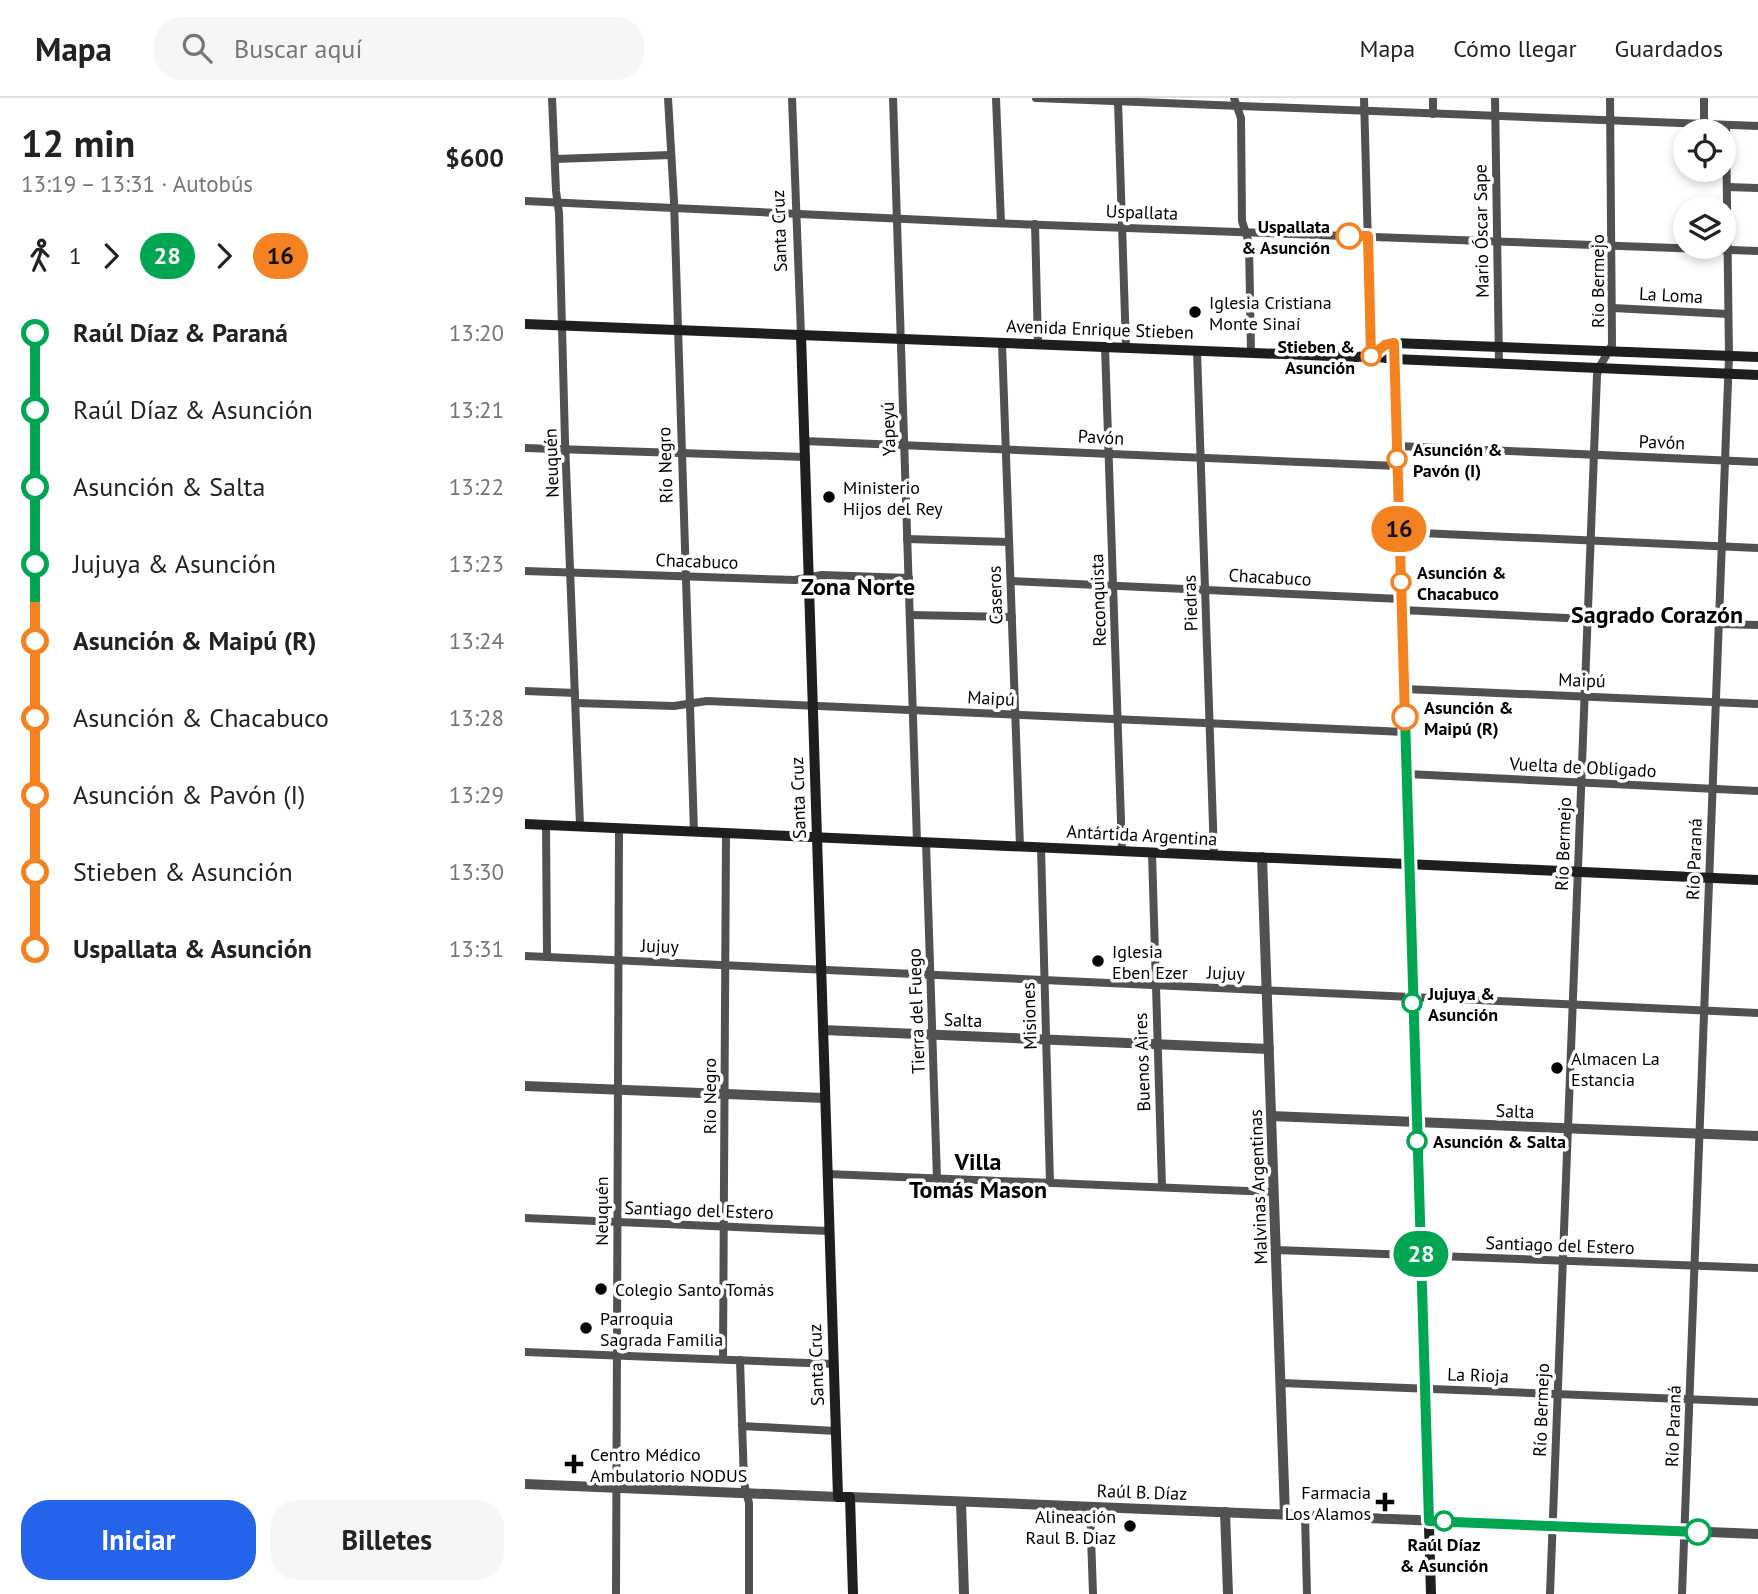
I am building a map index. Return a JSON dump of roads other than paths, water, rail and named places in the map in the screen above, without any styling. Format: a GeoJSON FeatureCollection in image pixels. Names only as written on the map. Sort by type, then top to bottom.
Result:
{"type":"FeatureCollection","features":[{"type":"Feature","properties":{"kind":"main road","name":"Avenida Enrique Stieben"},"geometry":{"type":"LineString","coordinates":[[525,324],[1371,356],[1758,375]]}},
{"type":"Feature","properties":{"kind":"main road","name":"Santa Cruz"},"geometry":{"type":"LineString","coordinates":[[800,335],[838,1497]]}},
{"type":"Feature","properties":{"kind":"main road"},"geometry":{"type":"LineString","coordinates":[[1394,343],[1431,1594]]}},
{"type":"Feature","properties":{"kind":"main road"},"geometry":{"type":"LineString","coordinates":[[1371,356],[1385,345],[1394,343],[1758,357]]}},
{"type":"Feature","properties":{"kind":"main road","name":"Antártida Argentina"},"geometry":{"type":"LineString","coordinates":[[525,824],[1758,880]]}},
{"type":"Feature","properties":{"kind":"main road","name":"Raúl B. Díaz"},"geometry":{"type":"LineString","coordinates":[[838,1497],[851,1497]]}},
{"type":"Feature","properties":{"kind":"main road"},"geometry":{"type":"LineString","coordinates":[[851,1497],[853,1594]]}},
{"type":"Feature","properties":{"kind":"street","name":"Neuquén"},"geometry":{"type":"LineString","coordinates":[[552,98],[580,826]]}},
{"type":"Feature","properties":{"kind":"street","name":"Río Negro"},"geometry":{"type":"LineString","coordinates":[[668,98],[674,207],[694,832]]}},
{"type":"Feature","properties":{"kind":"street","name":"Santa Cruz"},"geometry":{"type":"LineString","coordinates":[[792,98],[800,335]]}},
{"type":"Feature","properties":{"kind":"street","name":"Yapeyú"},"geometry":{"type":"LineString","coordinates":[[893,98],[913,710],[922,842]]}},
{"type":"Feature","properties":{"kind":"street"},"geometry":{"type":"LineString","coordinates":[[996,98],[1001,223]]}},
{"type":"Feature","properties":{"kind":"street"},"geometry":{"type":"LineString","coordinates":[[1036,98],[1235,102],[1364,111],[1673,123]]}},
{"type":"Feature","properties":{"kind":"street"},"geometry":{"type":"LineString","coordinates":[[1364,98],[1371,356]]}},
{"type":"Feature","properties":{"kind":"street"},"geometry":{"type":"LineString","coordinates":[[1433,98],[1433,114]]}},
{"type":"Feature","properties":{"kind":"street","name":"Mario Óscar Sape"},"geometry":{"type":"LineString","coordinates":[[1495,98],[1499,363]]}},
{"type":"Feature","properties":{"kind":"street","name":"Río Bermejo"},"geometry":{"type":"LineString","coordinates":[[1550,1594],[1594,455],[1599,368],[1612,345],[1610,98]]}},
{"type":"Feature","properties":{"kind":"street"},"geometry":{"type":"LineString","coordinates":[[1704,98],[1704,119]]}},
{"type":"Feature","properties":{"kind":"street"},"geometry":{"type":"LineString","coordinates":[[1118,101],[1126,348]]}},
{"type":"Feature","properties":{"kind":"street"},"geometry":{"type":"LineString","coordinates":[[1235,102],[1241,118],[1243,221],[1249,243],[1251,353]]}},
{"type":"Feature","properties":{"kind":"street"},"geometry":{"type":"LineString","coordinates":[[1736,125],[1758,126]]}},
{"type":"Feature","properties":{"kind":"street"},"geometry":{"type":"LineString","coordinates":[[555,159],[671,155]]}},
{"type":"Feature","properties":{"kind":"street","name":"Río Paraná"},"geometry":{"type":"LineString","coordinates":[[1727,182],[1727,196]]}},
{"type":"Feature","properties":{"kind":"street"},"geometry":{"type":"LineString","coordinates":[[1727,187],[1758,188]]}},
{"type":"Feature","properties":{"kind":"street","name":"Uspallata"},"geometry":{"type":"LineString","coordinates":[[525,201],[1122,228],[1673,248]]}},
{"type":"Feature","properties":{"kind":"street"},"geometry":{"type":"LineString","coordinates":[[1035,224],[1038,344]]}},
{"type":"Feature","properties":{"kind":"street","name":"Uspallata"},"geometry":{"type":"LineString","coordinates":[[1736,250],[1758,251]]}},
{"type":"Feature","properties":{"kind":"street","name":"Río Paraná"},"geometry":{"type":"LineString","coordinates":[[1682,1594],[1728,373],[1728,259]]}},
{"type":"Feature","properties":{"kind":"street","name":"La Loma"},"geometry":{"type":"LineString","coordinates":[[1613,308],[1728,314]]}},
{"type":"Feature","properties":{"kind":"street","name":"Caseros"},"geometry":{"type":"LineString","coordinates":[[1002,343],[1020,846]]}},
{"type":"Feature","properties":{"kind":"street","name":"Reconquista"},"geometry":{"type":"LineString","coordinates":[[1105,347],[1122,851]]}},
{"type":"Feature","properties":{"kind":"street","name":"Piedras"},"geometry":{"type":"LineString","coordinates":[[1197,351],[1214,855]]}},
{"type":"Feature","properties":{"kind":"street","name":"Pavón"},"geometry":{"type":"LineString","coordinates":[[804,441],[1397,466]]}},
{"type":"Feature","properties":{"kind":"street","name":"Pavón"},"geometry":{"type":"LineString","coordinates":[[1397,446],[1758,462]]}},
{"type":"Feature","properties":{"kind":"street"},"geometry":{"type":"LineString","coordinates":[[525,448],[804,457]]}},
{"type":"Feature","properties":{"kind":"street"},"geometry":{"type":"LineString","coordinates":[[1399,532],[1758,548]]}},
{"type":"Feature","properties":{"kind":"street"},"geometry":{"type":"LineString","coordinates":[[907,539],[1009,542]]}},
{"type":"Feature","properties":{"kind":"street","name":"Chacabuco"},"geometry":{"type":"LineString","coordinates":[[525,571],[795,580],[822,575],[909,578]]}},
{"type":"Feature","properties":{"kind":"street","name":"Chacabuco"},"geometry":{"type":"LineString","coordinates":[[1011,581],[1205,590],[1588,619]]}},
{"type":"Feature","properties":{"kind":"street"},"geometry":{"type":"LineString","coordinates":[[910,615],[1012,617]]}},
{"type":"Feature","properties":{"kind":"street"},"geometry":{"type":"LineString","coordinates":[[1719,624],[1758,625]]}},
{"type":"Feature","properties":{"kind":"street","name":"Maipú"},"geometry":{"type":"LineString","coordinates":[[1404,689],[1758,704]]}},
{"type":"Feature","properties":{"kind":"street"},"geometry":{"type":"LineString","coordinates":[[525,691],[575,693]]}},
{"type":"Feature","properties":{"kind":"street","name":"Maipú"},"geometry":{"type":"LineString","coordinates":[[576,703],[674,706],[707,701],[1405,732]]}},
{"type":"Feature","properties":{"kind":"street","name":"Vuelta de Obligado"},"geometry":{"type":"LineString","coordinates":[[1407,774],[1758,791]]}},
{"type":"Feature","properties":{"kind":"street"},"geometry":{"type":"LineString","coordinates":[[546,825],[547,957]]}},
{"type":"Feature","properties":{"kind":"street","name":"Neuquén"},"geometry":{"type":"LineString","coordinates":[[616,1594],[619,828]]}},
{"type":"Feature","properties":{"kind":"street","name":"Río Negro"},"geometry":{"type":"LineString","coordinates":[[723,1359],[726,834]]}},
{"type":"Feature","properties":{"kind":"street","name":"Tierra del Fuego"},"geometry":{"type":"LineString","coordinates":[[922,842],[937,1178]]}},
{"type":"Feature","properties":{"kind":"street","name":"Misiones"},"geometry":{"type":"LineString","coordinates":[[1041,848],[1050,1183]]}},
{"type":"Feature","properties":{"kind":"street","name":"Buenos Aires"},"geometry":{"type":"LineString","coordinates":[[1152,852],[1162,1187]]}},
{"type":"Feature","properties":{"kind":"street","name":"Malvinas Argentinas"},"geometry":{"type":"LineString","coordinates":[[1262,858],[1285,1515]]}},
{"type":"Feature","properties":{"kind":"street","name":"Jujuy"},"geometry":{"type":"LineString","coordinates":[[525,956],[1758,1013]]}},
{"type":"Feature","properties":{"kind":"street","name":"Salta"},"geometry":{"type":"LineString","coordinates":[[823,1030],[1269,1049]]}},
{"type":"Feature","properties":{"kind":"street"},"geometry":{"type":"LineString","coordinates":[[525,1086],[825,1098]]}},
{"type":"Feature","properties":{"kind":"street","name":"Salta"},"geometry":{"type":"LineString","coordinates":[[1271,1116],[1758,1136]]}},
{"type":"Feature","properties":{"kind":"street"},"geometry":{"type":"LineString","coordinates":[[827,1174],[1274,1192]]}},
{"type":"Feature","properties":{"kind":"street","name":"Santiago del Estero"},"geometry":{"type":"LineString","coordinates":[[525,1219],[829,1231]]}},
{"type":"Feature","properties":{"kind":"street","name":"Santiago del Estero"},"geometry":{"type":"LineString","coordinates":[[1276,1250],[1758,1268]]}},
{"type":"Feature","properties":{"kind":"street"},"geometry":{"type":"LineString","coordinates":[[525,1352],[834,1364]]}},
{"type":"Feature","properties":{"kind":"street"},"geometry":{"type":"LineString","coordinates":[[740,1360],[742,1426],[749,1503],[749,1594]]}},
{"type":"Feature","properties":{"kind":"street","name":"La Rioja"},"geometry":{"type":"LineString","coordinates":[[1281,1383],[1758,1402]]}},
{"type":"Feature","properties":{"kind":"street"},"geometry":{"type":"LineString","coordinates":[[742,1426],[836,1431]]}},
{"type":"Feature","properties":{"kind":"street","name":"Raúl B. Díaz"},"geometry":{"type":"LineString","coordinates":[[525,1484],[838,1497]]}},
{"type":"Feature","properties":{"kind":"street","name":"Raúl B. Díaz"},"geometry":{"type":"LineString","coordinates":[[851,1497],[1758,1534]]}},
{"type":"Feature","properties":{"kind":"street"},"geometry":{"type":"LineString","coordinates":[[961,1502],[964,1594]]}},
{"type":"Feature","properties":{"kind":"street"},"geometry":{"type":"LineString","coordinates":[[1090,1507],[1093,1594]]}},
{"type":"Feature","properties":{"kind":"street"},"geometry":{"type":"LineString","coordinates":[[1225,1513],[1228,1594]]}},
{"type":"Feature","properties":{"kind":"street"},"geometry":{"type":"LineString","coordinates":[[1305,1516],[1307,1594]]}},
{"type":"Feature","properties":{"kind":"place","name":"Uspallata & Asunción"},"geometry":{"type":"Point","coordinates":[1349,236]}},
{"type":"Feature","properties":{"kind":"place","name":"Iglesia Cristiana Monte Sinaí"},"geometry":{"type":"Point","coordinates":[1195,312]}},
{"type":"Feature","properties":{"kind":"place","name":"Stieben & Asunción"},"geometry":{"type":"Point","coordinates":[1371,356]}},
{"type":"Feature","properties":{"kind":"place","name":"Asunción & Pavón (I)"},"geometry":{"type":"Point","coordinates":[1397,459]}},
{"type":"Feature","properties":{"kind":"place","name":"Ministerio Hijos del Rey"},"geometry":{"type":"Point","coordinates":[829,497]}},
{"type":"Feature","properties":{"kind":"place","name":"Asunción & Chacabuco"},"geometry":{"type":"Point","coordinates":[1401,582]}},
{"type":"Feature","properties":{"kind":"place","name":"Asunción & Maipú (R)"},"geometry":{"type":"Point","coordinates":[1405,717]}},
{"type":"Feature","properties":{"kind":"place","name":"Iglesia Eben Ezer"},"geometry":{"type":"Point","coordinates":[1098,961]}},
{"type":"Feature","properties":{"kind":"place","name":"Jujuya & Asunción"},"geometry":{"type":"Point","coordinates":[1412,1003]}},
{"type":"Feature","properties":{"kind":"place","name":"Almacen La Estancia"},"geometry":{"type":"Point","coordinates":[1557,1068]}},
{"type":"Feature","properties":{"kind":"place","name":"Asunción & Salta"},"geometry":{"type":"Point","coordinates":[1417,1141]}},
{"type":"Feature","properties":{"kind":"place","name":"Colegio Santo Tomás"},"geometry":{"type":"Point","coordinates":[601,1289]}},
{"type":"Feature","properties":{"kind":"place","name":"Parroquia Sagrada Familia"},"geometry":{"type":"Point","coordinates":[586,1328]}},
{"type":"Feature","properties":{"kind":"place","name":"Centro Médico Ambulatorio NODUS"},"geometry":{"type":"Point","coordinates":[574,1464]}},
{"type":"Feature","properties":{"kind":"place","name":"Farmacia Los Alamos"},"geometry":{"type":"Point","coordinates":[1385,1502]}},
{"type":"Feature","properties":{"kind":"place","name":"Raúl Díaz & Asunción"},"geometry":{"type":"Point","coordinates":[1444,1521]}},
{"type":"Feature","properties":{"kind":"place","name":"Alineación Raul B. Diaz"},"geometry":{"type":"Point","coordinates":[1130,1526]}},
{"type":"Feature","properties":{"kind":"district","name":"Zona Norte"},"geometry":{"type":"Point","coordinates":[858,586]}},
{"type":"Feature","properties":{"kind":"district","name":"Sagrado Corazón"},"geometry":{"type":"Point","coordinates":[1657,614]}},
{"type":"Feature","properties":{"kind":"district","name":"Villa Tomás Mason"},"geometry":{"type":"Point","coordinates":[978,1175]}}]}
